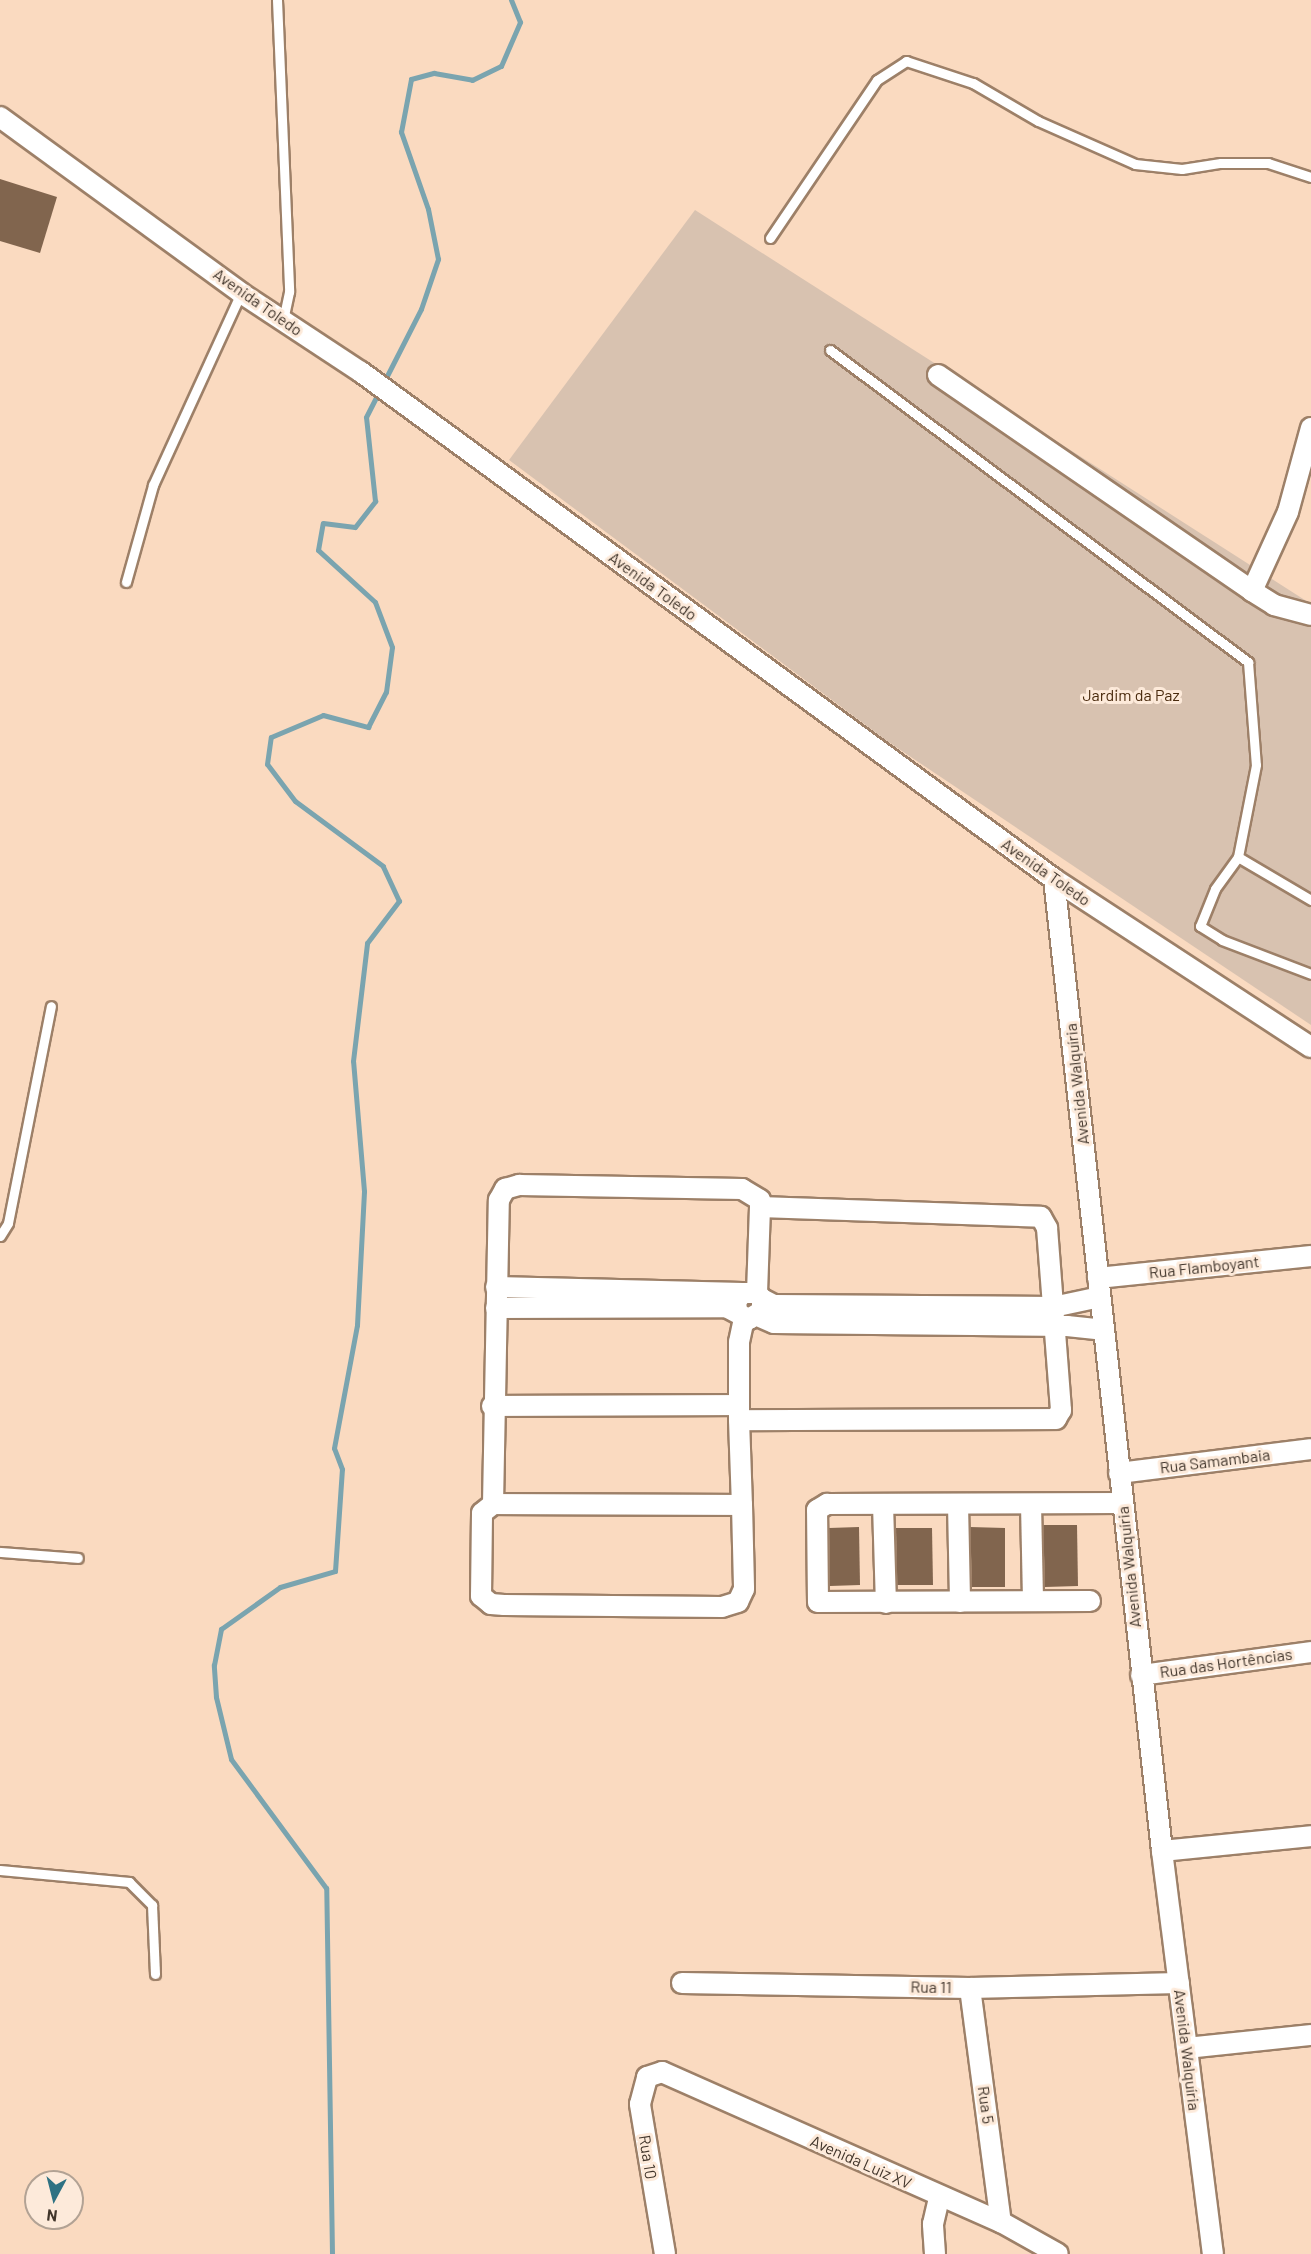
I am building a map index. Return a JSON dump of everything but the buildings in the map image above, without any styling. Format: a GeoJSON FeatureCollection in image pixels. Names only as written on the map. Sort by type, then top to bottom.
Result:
{"type":"FeatureCollection","features":[{"type":"Feature","properties":{"kind":"street","name":"Avenida Toledo"},"geometry":{"type":"LineString","coordinates":[[2,121],[241,293],[361,372],[1054,879],[1311,1047]]}},
{"type":"Feature","properties":{"kind":"street"},"geometry":{"type":"LineString","coordinates":[[938,375],[1252,591],[1274,605],[1311,615]]}},
{"type":"Feature","properties":{"kind":"street"},"geometry":{"type":"LineString","coordinates":[[1252,591],[1288,512],[1311,428]]}},
{"type":"Feature","properties":{"kind":"street","name":"Avenida Walquíria"},"geometry":{"type":"LineString","coordinates":[[1054,879],[1141,1675],[1213,2254]]}},
{"type":"Feature","properties":{"kind":"street"},"geometry":{"type":"LineString","coordinates":[[493,1504],[492,1406],[499,1200],[511,1186],[742,1189],[760,1200],[750,1305],[739,1342],[739,1413],[742,1505],[743,1596],[731,1605],[711,1606],[491,1604],[481,1596],[482,1513],[493,1504],[742,1505]]}},
{"type":"Feature","properties":{"kind":"street"},"geometry":{"type":"LineString","coordinates":[[492,1406],[1056,1419],[1061,1410],[1047,1228],[1041,1216],[760,1207]]}},
{"type":"Feature","properties":{"kind":"street","name":"Rua Flamboyant"},"geometry":{"type":"LineString","coordinates":[[1053,1317],[1099,1287],[1311,1256]]}},
{"type":"Feature","properties":{"kind":"street"},"geometry":{"type":"LineString","coordinates":[[496,1287],[750,1305],[774,1323],[1053,1317],[1103,1330]]}},
{"type":"Feature","properties":{"kind":"street"},"geometry":{"type":"LineString","coordinates":[[496,1308],[750,1305]]}},
{"type":"Feature","properties":{"kind":"street","name":"Rua Samambaia"},"geometry":{"type":"LineString","coordinates":[[1119,1473],[1311,1449]]}},
{"type":"Feature","properties":{"kind":"street"},"geometry":{"type":"LineString","coordinates":[[1090,1601],[818,1602],[817,1510],[827,1504],[1122,1503]]}},
{"type":"Feature","properties":{"kind":"street"},"geometry":{"type":"LineString","coordinates":[[883,1504],[886,1603]]}},
{"type":"Feature","properties":{"kind":"street"},"geometry":{"type":"LineString","coordinates":[[958,1504],[960,1602]]}},
{"type":"Feature","properties":{"kind":"street"},"geometry":{"type":"LineString","coordinates":[[1031,1504],[1033,1601]]}},
{"type":"Feature","properties":{"kind":"street","name":"Rua das Hortências"},"geometry":{"type":"LineString","coordinates":[[1141,1675],[1311,1652]]}},
{"type":"Feature","properties":{"kind":"street"},"geometry":{"type":"LineString","coordinates":[[1162,1851],[1311,1836]]}},
{"type":"Feature","properties":{"kind":"street","name":"Rua 11"},"geometry":{"type":"LineString","coordinates":[[682,1983],[970,1988],[1179,1983]]}},
{"type":"Feature","properties":{"kind":"street","name":"Rua 5"},"geometry":{"type":"LineString","coordinates":[[970,1988],[1001,2222]]}},
{"type":"Feature","properties":{"kind":"street"},"geometry":{"type":"LineString","coordinates":[[1187,2048],[1311,2035]]}},
{"type":"Feature","properties":{"kind":"street","name":"Avenida Luiz XV"},"geometry":{"type":"LineString","coordinates":[[663,2072],[939,2198],[1001,2222],[1058,2254]]}},
{"type":"Feature","properties":{"kind":"street","name":"Rua 10"},"geometry":{"type":"LineString","coordinates":[[663,2072],[647,2077],[640,2104],[665,2254]]}},
{"type":"Feature","properties":{"kind":"street"},"geometry":{"type":"LineString","coordinates":[[935,2254],[933,2224],[939,2198]]}},
{"type":"Feature","properties":{"kind":"lane"},"geometry":{"type":"LineString","coordinates":[[277,0],[289,292],[283,321]]}},
{"type":"Feature","properties":{"kind":"lane"},"geometry":{"type":"LineString","coordinates":[[770,238],[877,80],[906,61],[973,83],[1038,122],[1135,164],[1182,169],[1221,162],[1268,163],[1311,177]]}},
{"type":"Feature","properties":{"kind":"lane"},"geometry":{"type":"LineString","coordinates":[[126,582],[153,485],[241,293]]}},
{"type":"Feature","properties":{"kind":"lane"},"geometry":{"type":"LineString","coordinates":[[830,350],[1248,662],[1256,765],[1238,857],[1215,889],[1200,926],[1222,940],[1311,974]]}},
{"type":"Feature","properties":{"kind":"lane"},"geometry":{"type":"LineString","coordinates":[[1238,857],[1311,900]]}},
{"type":"Feature","properties":{"kind":"lane"},"geometry":{"type":"LineString","coordinates":[[0,1236],[8,1223],[51,1005]]}},
{"type":"Feature","properties":{"kind":"lane"},"geometry":{"type":"LineString","coordinates":[[0,1552],[78,1558]]}},
{"type":"Feature","properties":{"kind":"lane"},"geometry":{"type":"LineString","coordinates":[[0,1870],[129,1882],[152,1905],[155,1974]]}},
{"type":"Feature","properties":{"kind":"green space","name":"Jardim da Paz"},"geometry":{"type":"Polygon","coordinates":[[[695,210],[1311,604],[1311,1025],[887,741],[509,460],[695,210]]]}},
{"type":"Feature","properties":{"kind":"waterway"},"geometry":{"type":"LineString","coordinates":[[332,2254],[326,1888],[231,1759],[216,1697],[214,1665],[221,1629],[280,1587],[335,1571],[342,1469],[334,1448],[357,1325],[364,1191],[353,1061],[367,943],[399,901],[383,866],[295,801],[267,764],[271,737],[323,715],[368,727],[386,692],[392,647],[375,602],[318,550],[323,523],[355,527],[375,501],[366,417],[421,309],[438,259],[428,209],[401,132],[411,79],[434,73],[472,80],[501,66],[520,22],[511,0]]}}]}
